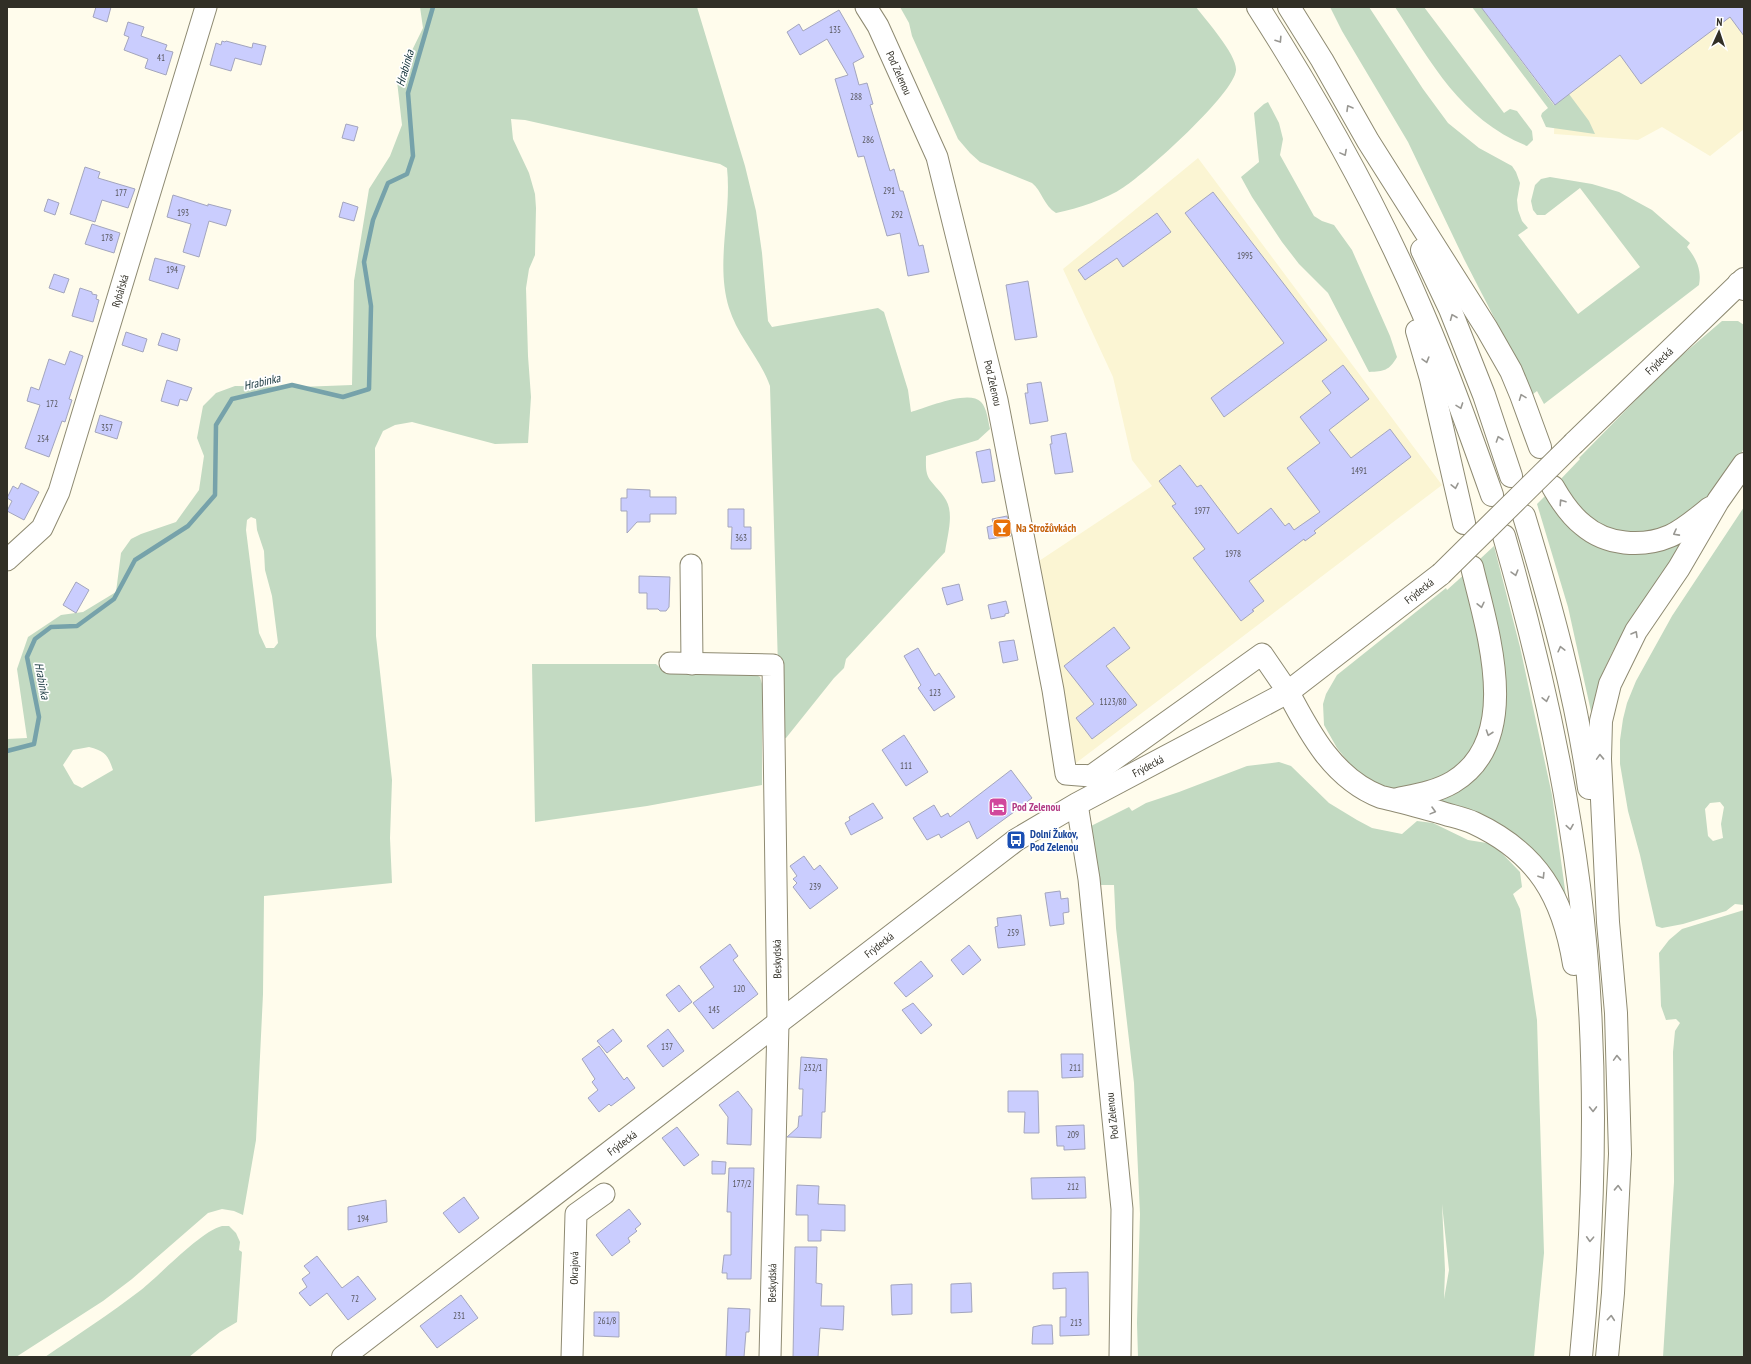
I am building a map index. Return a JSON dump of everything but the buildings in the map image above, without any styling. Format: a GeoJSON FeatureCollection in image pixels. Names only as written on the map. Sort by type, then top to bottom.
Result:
{"type":"FeatureCollection","features":[{"type":"Feature","properties":{"kind":"main road"},"geometry":{"type":"LineString","coordinates":[[1258,7],[1293,61],[1316,101],[1384,229],[1421,309],[1452,382],[1492,495]]}},
{"type":"Feature","properties":{"kind":"main road"},"geometry":{"type":"LineString","coordinates":[[1289,7],[1322,60],[1368,141],[1411,225],[1450,309],[1484,395],[1512,476]]}},
{"type":"Feature","properties":{"kind":"main road"},"geometry":{"type":"LineString","coordinates":[[1368,141],[1487,329],[1511,371],[1522,395],[1540,447]]}},
{"type":"Feature","properties":{"kind":"main road"},"geometry":{"type":"LineString","coordinates":[[1384,229],[1415,323],[1431,379],[1464,523]]}},
{"type":"Feature","properties":{"kind":"main road","name":"Frýdecká"},"geometry":{"type":"LineString","coordinates":[[343,1357],[1016,840],[1077,804],[1288,692],[1441,574],[1574,443],[1742,284]]}},
{"type":"Feature","properties":{"kind":"main road"},"geometry":{"type":"LineString","coordinates":[[1607,1357],[1613,1293],[1620,1154],[1616,1013],[1608,922],[1599,740],[1605,703],[1618,666],[1636,631],[1679,568],[1718,501],[1744,464]]}},
{"type":"Feature","properties":{"kind":"main road"},"geometry":{"type":"LineString","coordinates":[[1554,487],[1566,508],[1584,526],[1608,538],[1633,543],[1645,543],[1669,536],[1681,530],[1718,501]]}},
{"type":"Feature","properties":{"kind":"main road"},"geometry":{"type":"LineString","coordinates":[[1524,516],[1546,590],[1569,682],[1588,777],[1608,922]]}},
{"type":"Feature","properties":{"kind":"main road"},"geometry":{"type":"LineString","coordinates":[[1504,536],[1528,619],[1548,707],[1565,796],[1579,887],[1586,953],[1594,1140],[1588,1284],[1581,1357]]}},
{"type":"Feature","properties":{"kind":"main road"},"geometry":{"type":"LineString","coordinates":[[1395,800],[1435,791],[1454,781],[1470,768],[1482,751],[1490,732],[1495,711],[1495,674],[1472,567]]}},
{"type":"Feature","properties":{"kind":"main road"},"geometry":{"type":"LineString","coordinates":[[1288,692],[1306,726],[1342,774],[1366,791],[1473,822],[1499,836],[1520,852],[1537,869],[1550,889],[1563,916],[1570,941],[1592,1070]]}},
{"type":"Feature","properties":{"kind":"street","name":"Rybářská"},"geometry":{"type":"LineString","coordinates":[[7,560],[42,528],[59,492],[206,7]]}},
{"type":"Feature","properties":{"kind":"street","name":"Pod Zelenou"},"geometry":{"type":"LineString","coordinates":[[866,7],[878,26],[937,156],[997,400],[1053,690],[1066,774],[1091,776],[1262,654],[1288,692]]}},
{"type":"Feature","properties":{"kind":"street"},"geometry":{"type":"LineString","coordinates":[[691,564],[692,664]]}},
{"type":"Feature","properties":{"kind":"street","name":"Beskydská"},"geometry":{"type":"LineString","coordinates":[[670,663],[773,665],[778,1023],[770,1357]]}},
{"type":"Feature","properties":{"kind":"street","name":"Pod Zelenou"},"geometry":{"type":"LineString","coordinates":[[1077,804],[1089,879],[1122,1209],[1120,1357]]}},
{"type":"Feature","properties":{"kind":"street","name":"Okrajová"},"geometry":{"type":"LineString","coordinates":[[572,1357],[576,1214],[604,1194]]}},
{"type":"Feature","properties":{"kind":"shaded area"},"geometry":{"type":"Polygon","coordinates":[[[1481,7],[1744,7],[1744,129],[1710,156],[1662,127],[1638,140],[1554,134],[1555,105],[1481,7]]]}},
{"type":"Feature","properties":{"kind":"shaded area"},"geometry":{"type":"Polygon","coordinates":[[[1198,158],[1442,485],[1076,763],[1039,561],[1152,486],[1132,460],[1113,377],[1063,269],[1198,158]]]}},
{"type":"Feature","properties":{"kind":"green space"},"geometry":{"type":"Polygon","coordinates":[[[420,7],[697,7],[745,166],[756,211],[762,253],[768,321],[772,327],[878,308],[884,312],[908,390],[911,412],[958,398],[975,399],[981,402],[985,408],[990,429],[978,440],[926,456],[928,477],[944,497],[948,504],[950,513],[950,524],[945,552],[846,659],[844,668],[834,678],[786,738],[780,737],[770,386],[761,366],[733,319],[725,291],[723,274],[728,185],[727,168],[720,164],[525,120],[511,119],[513,139],[529,173],[535,194],[536,208],[535,255],[529,269],[526,288],[531,397],[528,443],[495,444],[412,422],[395,425],[383,431],[375,448],[376,636],[392,780],[390,838],[392,883],[264,896],[263,994],[256,1140],[243,1215],[234,1211],[222,1209],[208,1213],[132,1279],[103,1301],[16,1357],[7,1357],[7,739],[27,738],[17,669],[28,637],[61,615],[83,612],[116,592],[121,553],[131,539],[176,522],[199,490],[204,456],[197,438],[203,406],[216,393],[235,386],[300,387],[352,385],[354,281],[369,189],[390,156],[402,125],[397,81],[423,28],[420,7]],[[251,517],[247,520],[246,530],[259,633],[266,648],[274,648],[278,643],[272,596],[265,570],[264,551],[257,530],[256,519],[251,517]],[[89,747],[73,750],[63,765],[74,784],[82,788],[113,770],[105,754],[99,750],[89,747]]]}},
{"type":"Feature","properties":{"kind":"green space"},"geometry":{"type":"Polygon","coordinates":[[[900,7],[1196,7],[1232,56],[1236,70],[1232,81],[1206,113],[1169,150],[1135,179],[1117,192],[1100,200],[1056,213],[1052,210],[1032,183],[980,162],[958,139],[912,36],[909,23],[900,7]]]}},
{"type":"Feature","properties":{"kind":"green space"},"geometry":{"type":"Polygon","coordinates":[[[1330,7],[1369,7],[1423,89],[1448,123],[1479,148],[1512,166],[1520,183],[1517,200],[1518,210],[1522,221],[1528,228],[1518,235],[1578,314],[1640,267],[1580,188],[1545,215],[1537,215],[1533,210],[1531,201],[1535,185],[1541,179],[1550,177],[1592,184],[1619,192],[1652,210],[1690,243],[1687,247],[1698,264],[1700,274],[1699,285],[1544,404],[1537,391],[1528,398],[1499,327],[1464,259],[1408,142],[1342,31],[1330,7]]]}},
{"type":"Feature","properties":{"kind":"green space"},"geometry":{"type":"Polygon","coordinates":[[[1395,7],[1424,7],[1504,113],[1510,109],[1517,111],[1532,131],[1533,140],[1527,146],[1504,135],[1484,121],[1466,105],[1450,88],[1436,69],[1395,7]]]}},
{"type":"Feature","properties":{"kind":"green space"},"geometry":{"type":"Polygon","coordinates":[[[1472,7],[1481,7],[1554,105],[1569,94],[1589,121],[1595,134],[1546,127],[1541,116],[1542,113],[1548,108],[1472,7]]]}},
{"type":"Feature","properties":{"kind":"green space"},"geometry":{"type":"Polygon","coordinates":[[[1268,102],[1279,123],[1283,139],[1280,155],[1314,216],[1322,221],[1334,225],[1352,250],[1390,336],[1397,357],[1389,368],[1369,372],[1328,293],[1299,264],[1282,242],[1252,197],[1241,177],[1259,162],[1254,113],[1268,102]]]}},
{"type":"Feature","properties":{"kind":"green space"},"geometry":{"type":"Polygon","coordinates":[[[1722,321],[1738,321],[1744,325],[1744,447],[1742,452],[1702,506],[1675,527],[1631,535],[1593,525],[1558,482],[1580,459],[1579,458],[1667,368],[1722,321]]]}},
{"type":"Feature","properties":{"kind":"green space"},"geometry":{"type":"Polygon","coordinates":[[[1547,494],[1571,528],[1686,540],[1637,610],[1615,647],[1598,686],[1592,716],[1568,607],[1537,504],[1547,494]]]}},
{"type":"Feature","properties":{"kind":"green space"},"geometry":{"type":"Polygon","coordinates":[[[1744,507],[1744,905],[1735,904],[1726,911],[1683,924],[1662,928],[1656,926],[1640,855],[1628,811],[1620,764],[1620,740],[1627,703],[1636,681],[1672,616],[1744,507]],[[1720,802],[1710,803],[1705,809],[1708,836],[1713,841],[1723,838],[1721,824],[1724,807],[1720,802]]]}},
{"type":"Feature","properties":{"kind":"green space"},"geometry":{"type":"Polygon","coordinates":[[[1494,546],[1520,647],[1552,795],[1566,897],[1521,840],[1480,813],[1438,803],[1437,801],[1485,767],[1495,749],[1503,721],[1505,691],[1502,652],[1480,559],[1494,546]]]}},
{"type":"Feature","properties":{"kind":"green space"},"geometry":{"type":"Polygon","coordinates":[[[1467,572],[1487,663],[1489,706],[1477,748],[1448,777],[1401,790],[1385,787],[1367,779],[1354,769],[1337,748],[1324,725],[1323,704],[1326,694],[1337,675],[1446,588],[1447,590],[1467,572]]]}},
{"type":"Feature","properties":{"kind":"green space"},"geometry":{"type":"Polygon","coordinates":[[[532,664],[656,664],[665,672],[750,672],[760,677],[762,684],[762,785],[647,806],[535,822],[532,664]]]}},
{"type":"Feature","properties":{"kind":"green space"},"geometry":{"type":"Polygon","coordinates":[[[1279,762],[1291,766],[1329,803],[1372,828],[1402,834],[1417,821],[1433,823],[1468,840],[1493,844],[1520,872],[1522,887],[1513,894],[1520,909],[1537,1020],[1544,1253],[1534,1357],[1138,1357],[1137,1323],[1140,1214],[1134,1083],[1116,928],[1114,885],[1097,885],[1089,827],[1129,807],[1132,811],[1146,803],[1247,766],[1279,762]],[[1442,1204],[1445,1270],[1444,1299],[1449,1270],[1442,1204]]]}},
{"type":"Feature","properties":{"kind":"green space"},"geometry":{"type":"Polygon","coordinates":[[[1744,910],[1744,1357],[1663,1357],[1674,1182],[1673,1052],[1675,1031],[1680,1023],[1676,1019],[1666,1020],[1661,1006],[1659,953],[1669,940],[1682,929],[1744,910]]]}},
{"type":"Feature","properties":{"kind":"green space"},"geometry":{"type":"Polygon","coordinates":[[[222,1226],[229,1226],[236,1233],[240,1242],[239,1250],[242,1252],[237,1322],[220,1332],[189,1357],[45,1357],[141,1290],[192,1244],[213,1230],[222,1226]]]}},
{"type":"Feature","properties":{"kind":"waterway","name":"Hrabinka"},"geometry":{"type":"LineString","coordinates":[[7,751],[34,744],[39,717],[27,657],[35,639],[51,627],[77,626],[114,599],[135,560],[188,526],[215,495],[216,425],[232,399],[292,385],[343,397],[369,389],[371,306],[364,262],[373,220],[388,183],[407,174],[413,156],[408,93],[433,7]]}},
{"type":"Feature","properties":{"kind":"place","name":"Na Strožůvkách"},"geometry":{"type":"Point","coordinates":[1002,528]}},
{"type":"Feature","properties":{"kind":"place","name":"Pod Zelenou"},"geometry":{"type":"Point","coordinates":[998,807]}},
{"type":"Feature","properties":{"kind":"place","name":"Dolní Žukov, Pod Zelenou"},"geometry":{"type":"Point","coordinates":[1016,840]}}]}
